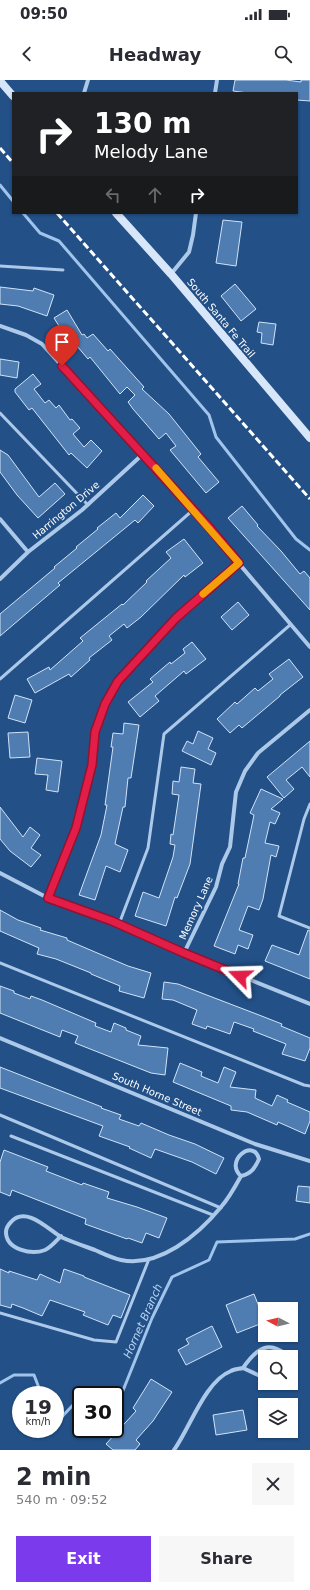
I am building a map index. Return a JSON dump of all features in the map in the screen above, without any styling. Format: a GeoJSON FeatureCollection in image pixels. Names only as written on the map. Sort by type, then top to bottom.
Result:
{"type":"FeatureCollection","features":[{"type":"Feature","properties":{"kind":"street"},"geometry":{"type":"LineString","coordinates":[[84,92],[88,80]]}},
{"type":"Feature","properties":{"kind":"street"},"geometry":{"type":"LineString","coordinates":[[215,92],[217,80]]}},
{"type":"Feature","properties":{"kind":"street"},"geometry":{"type":"LineString","coordinates":[[0,81],[12,95]]}},
{"type":"Feature","properties":{"kind":"street","name":"South Santa Fe Trail"},"geometry":{"type":"LineString","coordinates":[[117,214],[171,274],[310,438]]}},
{"type":"Feature","properties":{"kind":"street"},"geometry":{"type":"LineString","coordinates":[[171,274],[189,252],[196,214]]}},
{"type":"Feature","properties":{"kind":"street"},"geometry":{"type":"LineString","coordinates":[[0,326],[26,335],[42,344],[193,510],[310,647]]}},
{"type":"Feature","properties":{"kind":"street","name":"Harrington Drive"},"geometry":{"type":"LineString","coordinates":[[0,579],[28,552],[88,505],[143,454]]}},
{"type":"Feature","properties":{"kind":"street"},"geometry":{"type":"LineString","coordinates":[[0,519],[28,552]]}},
{"type":"Feature","properties":{"kind":"street"},"geometry":{"type":"LineString","coordinates":[[48,898],[76,828],[92,765],[95,732],[105,704],[118,681],[176,618],[239,563]]}},
{"type":"Feature","properties":{"kind":"street","name":"Memory Lane"},"geometry":{"type":"LineString","coordinates":[[184,953],[216,887],[222,864],[230,847],[236,792],[245,771],[258,753],[310,710]]}},
{"type":"Feature","properties":{"kind":"street"},"geometry":{"type":"LineString","coordinates":[[0,873],[2,876],[48,898],[119,924],[184,953],[310,1004]]}},
{"type":"Feature","properties":{"kind":"street","name":"South Horne Street"},"geometry":{"type":"LineString","coordinates":[[0,1038],[255,1144],[310,1161]]}},
{"type":"Feature","properties":{"kind":"street"},"geometry":{"type":"LineString","coordinates":[[252,1150],[255,1144]]}},
{"type":"Feature","properties":{"kind":"street"},"geometry":{"type":"LineString","coordinates":[[61,1236],[46,1250],[32,1252],[17,1248],[12,1244],[6,1231],[8,1225],[14,1219],[21,1216],[29,1217],[43,1223],[61,1236],[120,1260],[137,1262],[171,1250],[188,1238],[221,1208],[241,1176],[248,1174],[256,1166],[259,1159],[258,1154],[252,1150],[245,1150],[241,1153],[237,1160],[237,1171],[241,1176]]}},
{"type":"Feature","properties":{"kind":"street"},"geometry":{"type":"LineString","coordinates":[[260,1350],[265,1348],[274,1348],[278,1350]]}},
{"type":"Feature","properties":{"kind":"street"},"geometry":{"type":"LineString","coordinates":[[243,1368],[258,1351]]}},
{"type":"Feature","properties":{"kind":"street"},"geometry":{"type":"LineString","coordinates":[[174,1450],[205,1395],[218,1378],[230,1371],[243,1368],[258,1375]]}},
{"type":"Feature","properties":{"kind":"lane"},"geometry":{"type":"LineString","coordinates":[[0,266],[63,270]]}},
{"type":"Feature","properties":{"kind":"lane"},"geometry":{"type":"LineString","coordinates":[[0,413],[88,505]]}},
{"type":"Feature","properties":{"kind":"lane"},"geometry":{"type":"LineString","coordinates":[[0,679],[193,510]]}},
{"type":"Feature","properties":{"kind":"lane"},"geometry":{"type":"LineString","coordinates":[[119,924],[148,848],[164,734],[290,625]]}},
{"type":"Feature","properties":{"kind":"lane"},"geometry":{"type":"LineString","coordinates":[[310,804],[304,819],[279,916],[310,928]]}},
{"type":"Feature","properties":{"kind":"lane"},"geometry":{"type":"LineString","coordinates":[[0,963],[304,1085],[310,1086]]}},
{"type":"Feature","properties":{"kind":"lane"},"geometry":{"type":"LineString","coordinates":[[0,1115],[221,1208]]}},
{"type":"Feature","properties":{"kind":"lane"},"geometry":{"type":"LineString","coordinates":[[11,1136],[213,1215]]}},
{"type":"Feature","properties":{"kind":"lane"},"geometry":{"type":"LineString","coordinates":[[0,1313],[94,1340],[116,1342],[149,1259]]}},
{"type":"Feature","properties":{"kind":"building"},"geometry":{"type":"Polygon","coordinates":[[[235,80],[286,80],[301,82],[301,80],[310,80],[310,101],[298,100],[298,92],[233,91],[235,80]]]}},
{"type":"Feature","properties":{"kind":"building"},"geometry":{"type":"Polygon","coordinates":[[[223,220],[242,222],[236,266],[216,263],[223,220]]]}},
{"type":"Feature","properties":{"kind":"building"},"geometry":{"type":"Polygon","coordinates":[[[235,284],[256,309],[241,321],[221,296],[235,284]]]}},
{"type":"Feature","properties":{"kind":"building"},"geometry":{"type":"Polygon","coordinates":[[[0,287],[33,291],[34,288],[54,295],[47,316],[18,306],[0,304],[0,287]]]}},
{"type":"Feature","properties":{"kind":"building"},"geometry":{"type":"Polygon","coordinates":[[[67,310],[82,335],[84,334],[87,338],[93,334],[108,351],[110,349],[144,387],[142,389],[169,414],[201,454],[198,457],[219,482],[206,493],[170,450],[176,446],[166,433],[159,439],[133,409],[128,402],[135,395],[127,387],[120,394],[90,357],[88,359],[66,333],[64,334],[54,318],[67,310]]]}},
{"type":"Feature","properties":{"kind":"building"},"geometry":{"type":"Polygon","coordinates":[[[259,322],[276,324],[273,345],[261,343],[262,333],[257,332],[259,322]]]}},
{"type":"Feature","properties":{"kind":"building"},"geometry":{"type":"Polygon","coordinates":[[[0,359],[19,362],[17,378],[0,375],[0,359]]]}},
{"type":"Feature","properties":{"kind":"building"},"geometry":{"type":"Polygon","coordinates":[[[33,374],[41,384],[34,389],[45,403],[49,400],[56,408],[59,405],[70,420],[72,419],[80,428],[73,434],[84,447],[91,440],[102,451],[87,468],[71,453],[69,455],[32,408],[29,410],[15,392],[15,389],[33,374]]]}},
{"type":"Feature","properties":{"kind":"building"},"geometry":{"type":"Polygon","coordinates":[[[0,450],[8,455],[39,497],[55,483],[65,494],[38,518],[17,495],[0,472],[0,450]]]}},
{"type":"Feature","properties":{"kind":"building"},"geometry":{"type":"Polygon","coordinates":[[[143,495],[154,506],[138,523],[135,520],[58,583],[60,585],[0,636],[0,614],[55,568],[54,567],[77,548],[76,547],[98,529],[97,528],[116,513],[120,518],[143,495]]]}},
{"type":"Feature","properties":{"kind":"building"},"geometry":{"type":"Polygon","coordinates":[[[242,506],[258,525],[257,526],[300,574],[304,571],[310,578],[310,610],[228,518],[242,506]]]}},
{"type":"Feature","properties":{"kind":"building"},"geometry":{"type":"Polygon","coordinates":[[[184,539],[203,563],[185,577],[184,575],[141,617],[127,628],[124,624],[109,636],[112,640],[89,658],[90,660],[71,677],[69,674],[35,693],[27,679],[49,667],[50,670],[83,641],[80,638],[122,604],[123,605],[171,558],[166,552],[184,539]]]}},
{"type":"Feature","properties":{"kind":"building"},"geometry":{"type":"Polygon","coordinates":[[[238,602],[249,615],[232,630],[221,617],[238,602]]]}},
{"type":"Feature","properties":{"kind":"building"},"geometry":{"type":"Polygon","coordinates":[[[192,642],[206,659],[186,674],[184,671],[155,696],[159,701],[140,717],[128,702],[153,682],[150,679],[170,662],[171,664],[185,653],[183,649],[192,642]]]}},
{"type":"Feature","properties":{"kind":"building"},"geometry":{"type":"Polygon","coordinates":[[[289,659],[303,677],[242,728],[239,725],[230,733],[217,719],[235,702],[237,704],[255,688],[258,691],[273,679],[269,674],[289,659]]]}},
{"type":"Feature","properties":{"kind":"building"},"geometry":{"type":"Polygon","coordinates":[[[15,695],[32,700],[25,723],[8,718],[15,695]]]}},
{"type":"Feature","properties":{"kind":"building"},"geometry":{"type":"Polygon","coordinates":[[[124,723],[139,725],[131,778],[128,778],[125,807],[123,807],[115,844],[128,850],[120,872],[106,866],[95,900],[79,895],[101,835],[107,805],[105,805],[113,747],[111,747],[113,733],[123,734],[124,723]]]}},
{"type":"Feature","properties":{"kind":"building"},"geometry":{"type":"Polygon","coordinates":[[[198,731],[213,738],[208,749],[216,753],[211,765],[182,751],[187,741],[193,744],[198,731]]]}},
{"type":"Feature","properties":{"kind":"building"},"geometry":{"type":"Polygon","coordinates":[[[28,732],[30,757],[10,758],[8,733],[28,732]]]}},
{"type":"Feature","properties":{"kind":"building"},"geometry":{"type":"Polygon","coordinates":[[[310,741],[310,777],[302,767],[286,780],[294,789],[284,798],[267,777],[310,741]]]}},
{"type":"Feature","properties":{"kind":"building"},"geometry":{"type":"Polygon","coordinates":[[[37,758],[62,761],[58,792],[46,790],[48,775],[35,774],[37,758]]]}},
{"type":"Feature","properties":{"kind":"building"},"geometry":{"type":"Polygon","coordinates":[[[181,767],[195,769],[193,783],[201,784],[190,864],[177,898],[175,897],[166,926],[135,916],[143,892],[159,898],[173,857],[175,845],[170,844],[171,834],[173,835],[179,795],[172,794],[173,781],[179,782],[181,767]]]}},
{"type":"Feature","properties":{"kind":"building"},"geometry":{"type":"Polygon","coordinates":[[[261,789],[283,799],[271,809],[280,813],[275,824],[270,822],[265,843],[279,846],[276,857],[271,855],[263,899],[259,910],[248,906],[239,930],[253,935],[248,949],[238,945],[235,954],[214,946],[239,884],[243,858],[245,858],[254,815],[250,813],[261,789]]]}},
{"type":"Feature","properties":{"kind":"building"},"geometry":{"type":"Polygon","coordinates":[[[0,807],[23,837],[30,827],[40,835],[31,848],[41,855],[31,867],[10,851],[0,839],[0,807]]]}},
{"type":"Feature","properties":{"kind":"building"},"geometry":{"type":"Polygon","coordinates":[[[0,910],[18,920],[41,928],[40,930],[67,938],[67,940],[128,966],[151,973],[144,998],[119,991],[120,986],[56,959],[37,954],[39,948],[0,931],[0,910]]]}},
{"type":"Feature","properties":{"kind":"building"},"geometry":{"type":"Polygon","coordinates":[[[308,930],[310,931],[310,979],[265,961],[272,945],[299,955],[308,930]]]}},
{"type":"Feature","properties":{"kind":"building"},"geometry":{"type":"Polygon","coordinates":[[[164,982],[178,984],[259,1015],[282,1024],[281,1026],[310,1038],[310,1048],[305,1061],[282,1054],[286,1044],[253,1031],[254,1029],[234,1022],[230,1034],[207,1026],[206,1029],[192,1024],[197,1010],[173,1000],[162,999],[164,982]]]}},
{"type":"Feature","properties":{"kind":"building"},"geometry":{"type":"Polygon","coordinates":[[[0,986],[30,999],[31,996],[42,1000],[96,1023],[95,1026],[111,1032],[114,1023],[126,1028],[126,1030],[141,1036],[138,1045],[168,1048],[165,1075],[151,1073],[75,1043],[78,1036],[62,1030],[60,1037],[0,1013],[0,986]]]}},
{"type":"Feature","properties":{"kind":"building"},"geometry":{"type":"Polygon","coordinates":[[[180,1063],[202,1072],[201,1076],[218,1083],[224,1067],[236,1072],[230,1087],[256,1090],[255,1098],[272,1106],[277,1095],[288,1100],[287,1102],[310,1112],[310,1121],[305,1134],[278,1122],[277,1125],[247,1112],[231,1110],[231,1106],[173,1082],[180,1063]]]}},
{"type":"Feature","properties":{"kind":"building"},"geometry":{"type":"Polygon","coordinates":[[[0,1067],[121,1115],[119,1119],[139,1126],[141,1123],[195,1144],[224,1158],[216,1174],[192,1162],[155,1149],[151,1158],[129,1148],[130,1147],[99,1136],[103,1126],[0,1088],[0,1067]]]}},
{"type":"Feature","properties":{"kind":"building"},"geometry":{"type":"Polygon","coordinates":[[[4,1150],[48,1167],[46,1171],[82,1185],[83,1183],[109,1192],[107,1198],[167,1218],[159,1238],[146,1233],[142,1243],[128,1238],[127,1239],[85,1224],[86,1219],[12,1190],[10,1196],[0,1192],[0,1162],[4,1150]]]}},
{"type":"Feature","properties":{"kind":"building"},"geometry":{"type":"Polygon","coordinates":[[[298,1186],[310,1187],[310,1203],[296,1201],[298,1186]]]}},
{"type":"Feature","properties":{"kind":"building"},"geometry":{"type":"Polygon","coordinates":[[[0,1269],[9,1273],[9,1271],[37,1280],[40,1274],[60,1283],[64,1269],[130,1295],[121,1318],[113,1315],[108,1325],[83,1315],[85,1312],[50,1300],[42,1316],[12,1304],[11,1308],[0,1305],[0,1269]]]}},
{"type":"Feature","properties":{"kind":"building"},"geometry":{"type":"Polygon","coordinates":[[[254,1294],[258,1304],[258,1325],[237,1333],[226,1305],[254,1294]]]}},
{"type":"Feature","properties":{"kind":"building"},"geometry":{"type":"Polygon","coordinates":[[[212,1326],[222,1347],[186,1365],[178,1350],[189,1344],[186,1339],[212,1326]]]}},
{"type":"Feature","properties":{"kind":"building"},"geometry":{"type":"Polygon","coordinates":[[[151,1379],[172,1392],[153,1421],[136,1440],[140,1444],[135,1450],[113,1450],[106,1444],[111,1438],[124,1438],[124,1424],[136,1411],[133,1408],[151,1379]]]}},
{"type":"Feature","properties":{"kind":"building"},"geometry":{"type":"Polygon","coordinates":[[[243,1410],[247,1430],[216,1435],[213,1415],[243,1410]]]}},
{"type":"Feature","properties":{"kind":"waterway"},"geometry":{"type":"LineString","coordinates":[[0,185],[12,200]]}},
{"type":"Feature","properties":{"kind":"waterway"},"geometry":{"type":"LineString","coordinates":[[24,214],[40,233],[59,241],[209,415],[216,437],[296,539],[310,550]]}},
{"type":"Feature","properties":{"kind":"waterway","name":"Hornet Branch"},"geometry":{"type":"LineString","coordinates":[[124,1388],[152,1318],[172,1277],[209,1260],[217,1242],[295,1239],[310,1234]]}},
{"type":"Feature","properties":{"kind":"waterway","name":"Hornet Branch"},"geometry":{"type":"LineString","coordinates":[[0,1383],[14,1375],[34,1375],[38,1386]]}},
{"type":"Feature","properties":{"kind":"waterway","name":"Hornet Branch"},"geometry":{"type":"LineString","coordinates":[[64,1415],[72,1406]]}},
{"type":"Feature","properties":{"kind":"railway"},"geometry":{"type":"LineString","coordinates":[[0,148],[12,162]]}},
{"type":"Feature","properties":{"kind":"railway"},"geometry":{"type":"LineString","coordinates":[[58,214],[310,499]]}},
{"type":"Feature","properties":{"kind":"slow traffic"},"geometry":{"type":"LineString","coordinates":[[156,468],[239,563],[203,594]]}},
{"type":"Feature","properties":{"kind":"route"},"geometry":{"type":"LineString","coordinates":[[62,366],[208,526],[239,563],[176,618],[118,681],[105,704],[95,732],[92,765],[85,797],[76,828],[48,898],[112,921],[240,976]]}}]}
